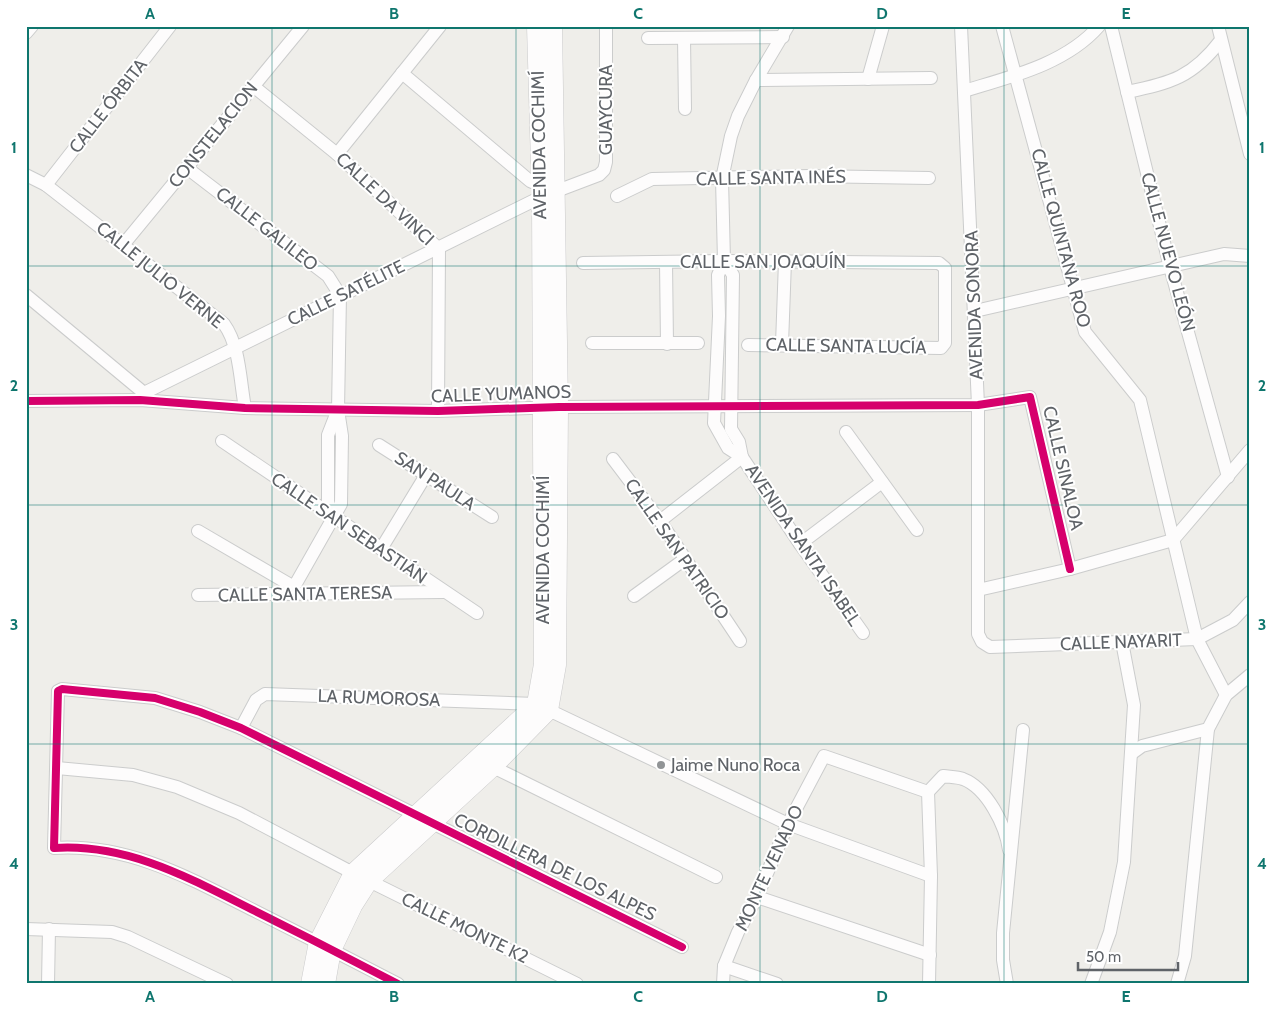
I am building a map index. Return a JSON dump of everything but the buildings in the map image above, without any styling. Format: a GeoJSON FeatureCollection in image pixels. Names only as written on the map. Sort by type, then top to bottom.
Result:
{"type":"FeatureCollection","features":[{"type":"Feature","properties":{"kind":"street"},"geometry":{"type":"LineString","coordinates":[[26,33],[32,26]]}},
{"type":"Feature","properties":{"kind":"street","name":"CALLE ÓRBITA"},"geometry":{"type":"LineString","coordinates":[[46,185],[170,26]]}},
{"type":"Feature","properties":{"kind":"street","name":"CONSTELACION"},"geometry":{"type":"LineString","coordinates":[[123,245],[303,26]]}},
{"type":"Feature","properties":{"kind":"street"},"geometry":{"type":"LineString","coordinates":[[337,154],[440,26]]}},
{"type":"Feature","properties":{"kind":"street","name":"AVENIDA COCHIMÍ"},"geometry":{"type":"LineString","coordinates":[[536,26],[546,192],[557,664],[542,707]]}},
{"type":"Feature","properties":{"kind":"street","name":"AVENIDA COCHIMÍ"},"geometry":{"type":"LineString","coordinates":[[546,192],[553,26]]}},
{"type":"Feature","properties":{"kind":"street","name":"GUAYCURA"},"geometry":{"type":"LineString","coordinates":[[546,192],[599,175],[604,170],[606,162],[606,26]]}},
{"type":"Feature","properties":{"kind":"street"},"geometry":{"type":"LineString","coordinates":[[868,79],[883,26]]}},
{"type":"Feature","properties":{"kind":"street","name":"AVENIDA SONORA"},"geometry":{"type":"LineString","coordinates":[[961,26],[975,311],[978,405],[978,634],[982,642]]}},
{"type":"Feature","properties":{"kind":"street","name":"CALLE QUINTANA ROO"},"geometry":{"type":"LineString","coordinates":[[1002,26],[1085,332],[1140,400],[1197,639]]}},
{"type":"Feature","properties":{"kind":"street"},"geometry":{"type":"LineString","coordinates":[[964,91],[1016,76],[1072,50],[1084,42],[1099,26]]}},
{"type":"Feature","properties":{"kind":"street","name":"CALLE NUEVO LEÓN"},"geometry":{"type":"LineString","coordinates":[[1111,26],[1170,267],[1228,477]]}},
{"type":"Feature","properties":{"kind":"street"},"geometry":{"type":"LineString","coordinates":[[1218,26],[1250,154]]}},
{"type":"Feature","properties":{"kind":"street"},"geometry":{"type":"LineString","coordinates":[[648,38],[684,38],[785,32]]}},
{"type":"Feature","properties":{"kind":"street","name":"AVENIDA SANTA ISABEL"},"geometry":{"type":"LineString","coordinates":[[742,457],[728,448],[714,423],[719,316],[718,275],[724,261],[722,179],[731,136],[756,80],[785,32]]}},
{"type":"Feature","properties":{"kind":"street"},"geometry":{"type":"LineString","coordinates":[[684,38],[685,110]]}},
{"type":"Feature","properties":{"kind":"street"},"geometry":{"type":"LineString","coordinates":[[1127,92],[1178,80],[1194,70],[1209,57],[1221,40]]}},
{"type":"Feature","properties":{"kind":"street"},"geometry":{"type":"LineString","coordinates":[[402,73],[530,181],[546,192]]}},
{"type":"Feature","properties":{"kind":"street"},"geometry":{"type":"LineString","coordinates":[[756,80],[931,78]]}},
{"type":"Feature","properties":{"kind":"street","name":"CALLE DA VINCI"},"geometry":{"type":"LineString","coordinates":[[253,86],[337,154],[439,249],[438,412]]}},
{"type":"Feature","properties":{"kind":"street","name":"CALLE GALILEO"},"geometry":{"type":"LineString","coordinates":[[188,168],[328,276],[340,295]]}},
{"type":"Feature","properties":{"kind":"street","name":"CALLE JULIO VERNE"},"geometry":{"type":"LineString","coordinates":[[26,175],[46,185],[224,324],[230,332],[245,408]]}},
{"type":"Feature","properties":{"kind":"street","name":"CALLE SANTA INÉS"},"geometry":{"type":"LineString","coordinates":[[617,196],[652,179],[810,176],[929,178]]}},
{"type":"Feature","properties":{"kind":"street","name":"CALLE SATÉLITE"},"geometry":{"type":"LineString","coordinates":[[142,397],[340,295],[439,249],[546,192]]}},
{"type":"Feature","properties":{"kind":"street"},"geometry":{"type":"LineString","coordinates":[[975,311],[1075,290],[1224,254],[1250,256]]}},
{"type":"Feature","properties":{"kind":"street","name":"AVENIDA SANTA ISABEL"},"geometry":{"type":"LineString","coordinates":[[724,261],[733,275],[731,429],[739,442],[742,457],[863,633]]}},
{"type":"Feature","properties":{"kind":"street"},"geometry":{"type":"LineString","coordinates":[[782,344],[785,261]]}},
{"type":"Feature","properties":{"kind":"street","name":"CALLE SAN JOAQUÍN"},"geometry":{"type":"LineString","coordinates":[[583,263],[785,261],[943,264],[945,268],[944,346]]}},
{"type":"Feature","properties":{"kind":"street"},"geometry":{"type":"LineString","coordinates":[[666,262],[666,344]]}},
{"type":"Feature","properties":{"kind":"street"},"geometry":{"type":"LineString","coordinates":[[198,531],[292,591],[333,517],[328,502],[328,434],[338,410],[340,295]]}},
{"type":"Feature","properties":{"kind":"street"},"geometry":{"type":"LineString","coordinates":[[26,296],[142,397]]}},
{"type":"Feature","properties":{"kind":"street"},"geometry":{"type":"LineString","coordinates":[[719,316],[732,316]]}},
{"type":"Feature","properties":{"kind":"street"},"geometry":{"type":"LineString","coordinates":[[592,343],[698,343]]}},
{"type":"Feature","properties":{"kind":"street","name":"CALLE SANTA LUCÍA"},"geometry":{"type":"LineString","coordinates":[[748,345],[782,344],[941,348],[944,346]]}},
{"type":"Feature","properties":{"kind":"street","name":"CALLE SINALOA"},"geometry":{"type":"LineString","coordinates":[[978,405],[1025,396],[1030,397],[1033,401],[1070,569]]}},
{"type":"Feature","properties":{"kind":"street","name":"CALLE YUMANOS"},"geometry":{"type":"LineString","coordinates":[[26,401],[142,397],[245,408],[438,412],[551,407],[978,405]]}},
{"type":"Feature","properties":{"kind":"street"},"geometry":{"type":"LineString","coordinates":[[846,432],[917,530]]}},
{"type":"Feature","properties":{"kind":"street","name":"CALLE SAN SEBASTIÁN"},"geometry":{"type":"LineString","coordinates":[[222,441],[442,592],[477,613]]}},
{"type":"Feature","properties":{"kind":"street","name":"SAN PAULA"},"geometry":{"type":"LineString","coordinates":[[379,445],[492,517]]}},
{"type":"Feature","properties":{"kind":"street"},"geometry":{"type":"LineString","coordinates":[[978,590],[1070,569],[1173,540],[1250,450]]}},
{"type":"Feature","properties":{"kind":"street"},"geometry":{"type":"LineString","coordinates":[[660,521],[742,457]]}},
{"type":"Feature","properties":{"kind":"street","name":"CALLE SAN PATRICIO"},"geometry":{"type":"LineString","coordinates":[[612,459],[660,521],[740,641]]}},
{"type":"Feature","properties":{"kind":"street"},"geometry":{"type":"LineString","coordinates":[[381,549],[426,475]]}},
{"type":"Feature","properties":{"kind":"street"},"geometry":{"type":"LineString","coordinates":[[800,544],[882,482]]}},
{"type":"Feature","properties":{"kind":"street"},"geometry":{"type":"LineString","coordinates":[[634,596],[685,559]]}},
{"type":"Feature","properties":{"kind":"street","name":"CALLE SANTA TERESA"},"geometry":{"type":"LineString","coordinates":[[198,595],[292,591],[442,592]]}},
{"type":"Feature","properties":{"kind":"street"},"geometry":{"type":"LineString","coordinates":[[1197,639],[1233,620],[1250,602]]}},
{"type":"Feature","properties":{"kind":"street","name":"CALLE NAYARIT"},"geometry":{"type":"LineString","coordinates":[[982,642],[990,647],[1197,639],[1226,694]]}},
{"type":"Feature","properties":{"kind":"street"},"geometry":{"type":"LineString","coordinates":[[1091,984],[1110,932],[1124,862],[1134,705],[1122,642]]}},
{"type":"Feature","properties":{"kind":"street"},"geometry":{"type":"LineString","coordinates":[[1177,984],[1185,956],[1208,728],[1226,694],[1250,675]]}},
{"type":"Feature","properties":{"kind":"street","name":"CORDILLERA DE LOS ALPES"},"geometry":{"type":"LineString","coordinates":[[56,768],[58,691],[62,689],[155,698],[200,712],[241,728],[682,947]]}},
{"type":"Feature","properties":{"kind":"street","name":"LA RUMOROSA"},"geometry":{"type":"LineString","coordinates":[[241,728],[256,700],[265,694],[542,707]]}},
{"type":"Feature","properties":{"kind":"street"},"geometry":{"type":"LineString","coordinates":[[310,984],[353,873],[492,767],[542,707]]}},
{"type":"Feature","properties":{"kind":"street"},"geometry":{"type":"LineString","coordinates":[[326,984],[325,946],[369,881],[423,819],[542,707]]}},
{"type":"Feature","properties":{"kind":"street"},"geometry":{"type":"LineString","coordinates":[[542,707],[788,824],[931,876]]}},
{"type":"Feature","properties":{"kind":"street"},"geometry":{"type":"LineString","coordinates":[[1131,754],[1142,746],[1208,728]]}},
{"type":"Feature","properties":{"kind":"street"},"geometry":{"type":"LineString","coordinates":[[1007,984],[1003,960],[1004,932],[1023,730]]}},
{"type":"Feature","properties":{"kind":"street","name":"MONTE VENADO"},"geometry":{"type":"LineString","coordinates":[[723,984],[724,966],[738,932],[757,897],[788,824],[824,756],[928,792]]}},
{"type":"Feature","properties":{"kind":"street"},"geometry":{"type":"LineString","coordinates":[[492,767],[716,877]]}},
{"type":"Feature","properties":{"kind":"street"},"geometry":{"type":"LineString","coordinates":[[56,768],[54,848],[70,846],[119,853],[171,869],[398,984]]}},
{"type":"Feature","properties":{"kind":"street","name":"CALLE MONTE K2"},"geometry":{"type":"LineString","coordinates":[[56,768],[133,775],[177,787],[239,812],[353,873],[577,984]]}},
{"type":"Feature","properties":{"kind":"street"},"geometry":{"type":"LineString","coordinates":[[928,984],[931,876],[928,792],[943,776],[963,779],[982,792],[1002,826],[1009,844],[1011,864]]}},
{"type":"Feature","properties":{"kind":"street"},"geometry":{"type":"LineString","coordinates":[[757,897],[930,955]]}},
{"type":"Feature","properties":{"kind":"street"},"geometry":{"type":"LineString","coordinates":[[26,929],[112,932],[128,937],[227,984]]}},
{"type":"Feature","properties":{"kind":"street"},"geometry":{"type":"LineString","coordinates":[[48,984],[49,929]]}},
{"type":"Feature","properties":{"kind":"street"},"geometry":{"type":"LineString","coordinates":[[724,966],[777,984]]}},
{"type":"Feature","properties":{"kind":"cycle path"},"geometry":{"type":"LineString","coordinates":[[26,401],[140,400],[245,408],[438,411],[559,407],[978,405],[1030,397],[1070,569]]}},
{"type":"Feature","properties":{"kind":"cycle path"},"geometry":{"type":"LineString","coordinates":[[398,984],[207,887],[158,866],[108,851],[54,848],[58,691],[62,689],[155,698],[200,712],[241,728],[682,947]]}},
{"type":"Feature","properties":{"kind":"place","name":"Jaime Nuno Roca"},"geometry":{"type":"Point","coordinates":[661,765]}}]}
